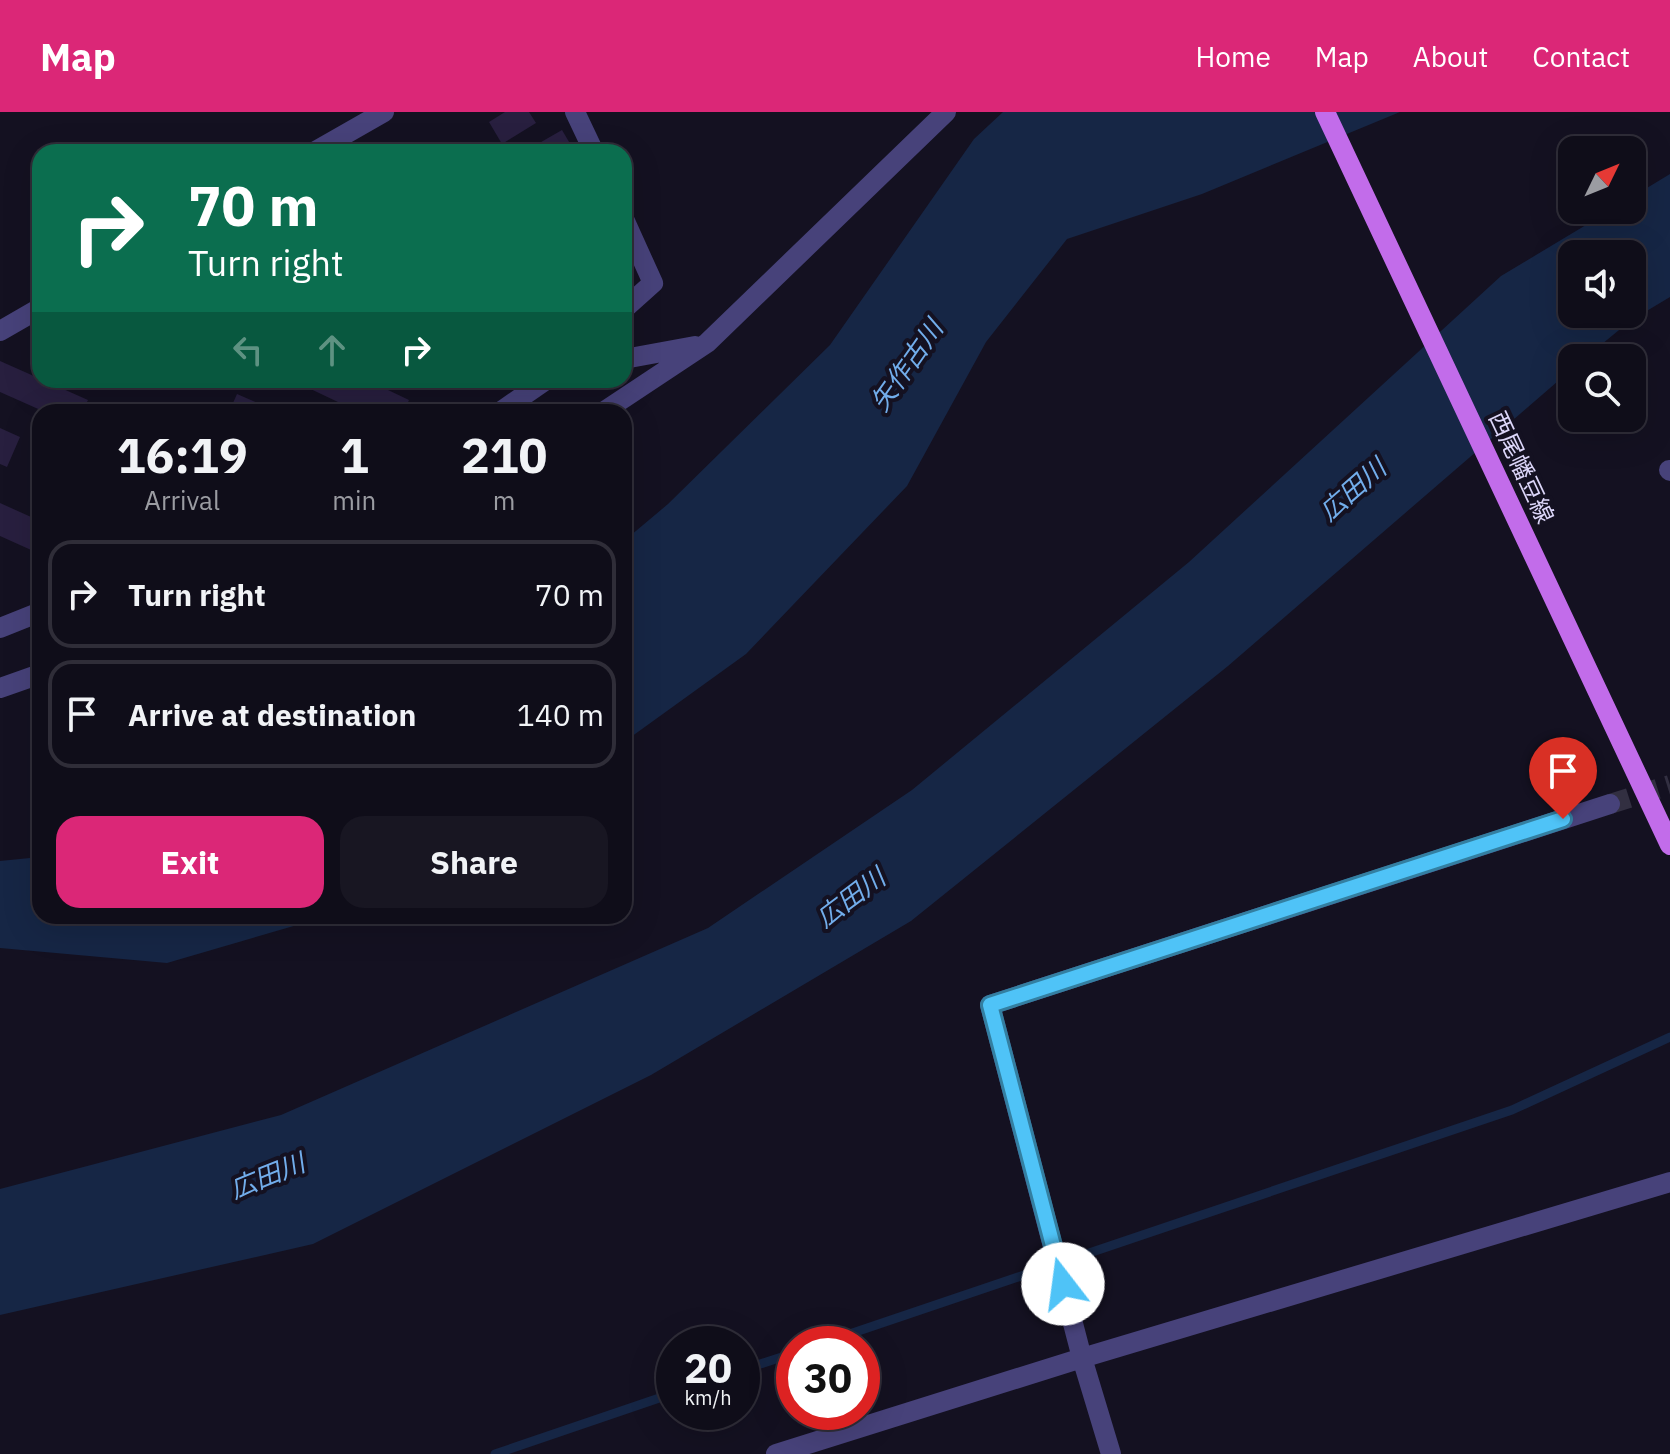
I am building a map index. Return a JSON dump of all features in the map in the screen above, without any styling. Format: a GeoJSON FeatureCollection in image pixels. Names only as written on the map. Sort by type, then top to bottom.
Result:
{"type":"FeatureCollection","features":[{"type":"Feature","properties":{"kind":"main road","name":"西尾幡豆線"},"geometry":{"type":"LineString","coordinates":[[1325,112],[1670,845]]}},
{"type":"Feature","properties":{"kind":"street"},"geometry":{"type":"LineString","coordinates":[[328,144],[384,112]]}},
{"type":"Feature","properties":{"kind":"street"},"geometry":{"type":"LineString","coordinates":[[575,112],[590,144]]}},
{"type":"Feature","properties":{"kind":"street"},"geometry":{"type":"LineString","coordinates":[[615,404],[707,343],[946,112]]}},
{"type":"Feature","properties":{"kind":"street"},"geometry":{"type":"LineString","coordinates":[[632,237],[653,283],[632,302]]}},
{"type":"Feature","properties":{"kind":"street"},"geometry":{"type":"LineString","coordinates":[[0,331],[32,313]]}},
{"type":"Feature","properties":{"kind":"street"},"geometry":{"type":"LineString","coordinates":[[632,357],[707,343]]}},
{"type":"Feature","properties":{"kind":"street"},"geometry":{"type":"LineString","coordinates":[[512,404],[536,388]]}},
{"type":"Feature","properties":{"kind":"street"},"geometry":{"type":"LineString","coordinates":[[0,628],[32,615]]}},
{"type":"Feature","properties":{"kind":"street"},"geometry":{"type":"LineString","coordinates":[[0,688],[32,677]]}},
{"type":"Feature","properties":{"kind":"street"},"geometry":{"type":"LineString","coordinates":[[1111,1454],[1082,1358],[990,1005],[1610,804]]}},
{"type":"Feature","properties":{"kind":"street"},"geometry":{"type":"LineString","coordinates":[[776,1454],[1082,1358],[1670,1182]]}},
{"type":"Feature","properties":{"kind":"water","name":"矢作古川"},"geometry":{"type":"Polygon","coordinates":[[[1003,112],[1400,112],[1202,194],[1067,239],[986,342],[907,486],[746,654],[632,736],[632,534],[668,504],[830,345],[974,139],[1003,112]]]}},
{"type":"Feature","properties":{"kind":"water"},"geometry":{"type":"Polygon","coordinates":[[[1670,174],[1670,297],[1646,311],[1646,240],[1561,240],[1588,224],[1646,224],[1646,189],[1670,174]]]}},
{"type":"Feature","properties":{"kind":"water","name":"広田川"},"geometry":{"type":"Polygon","coordinates":[[[1558,242],[1558,328],[1621,328],[1602,344],[1558,344],[1558,381],[1228,666],[911,921],[651,1075],[313,1244],[0,1315],[0,1189],[281,1115],[708,928],[912,790],[1189,562],[1501,276],[1558,242]]]}},
{"type":"Feature","properties":{"kind":"water"},"geometry":{"type":"Polygon","coordinates":[[[32,858],[32,924],[301,924],[167,963],[0,948],[0,861],[32,858]]]}},
{"type":"Feature","properties":{"kind":"building"},"geometry":{"type":"Polygon","coordinates":[[[505,112],[529,112],[536,123],[502,144],[489,122],[505,112]]]}},
{"type":"Feature","properties":{"kind":"building"},"geometry":{"type":"Polygon","coordinates":[[[562,130],[570,144],[538,144],[562,130]]]}},
{"type":"Feature","properties":{"kind":"building"},"geometry":{"type":"Polygon","coordinates":[[[0,361],[32,375],[32,388],[61,388],[88,400],[86,404],[32,406],[0,392],[0,361]]]}},
{"type":"Feature","properties":{"kind":"building"},"geometry":{"type":"Polygon","coordinates":[[[309,388],[384,388],[409,400],[407,404],[342,404],[309,388]]]}},
{"type":"Feature","properties":{"kind":"building"},"geometry":{"type":"Polygon","coordinates":[[[237,394],[260,404],[233,404],[237,394]]]}},
{"type":"Feature","properties":{"kind":"building"},"geometry":{"type":"Polygon","coordinates":[[[0,428],[20,437],[7,467],[0,464],[0,428]]]}},
{"type":"Feature","properties":{"kind":"building"},"geometry":{"type":"Polygon","coordinates":[[[0,503],[32,517],[32,550],[0,536],[0,503]]]}},
{"type":"Feature","properties":{"kind":"waterway"},"geometry":{"type":"LineString","coordinates":[[873,1326],[1512,1110],[1670,1037]]}},
{"type":"Feature","properties":{"kind":"waterway"},"geometry":{"type":"LineString","coordinates":[[760,1364],[776,1359]]}},
{"type":"Feature","properties":{"kind":"waterway"},"geometry":{"type":"LineString","coordinates":[[495,1454],[656,1399]]}},
{"type":"Feature","properties":{"kind":"tunnel"},"geometry":{"type":"LineString","coordinates":[[1610,804],[1670,785]]}},
{"type":"Feature","properties":{"kind":"route"},"geometry":{"type":"LineString","coordinates":[[1063,1284],[990,1005],[1563,819]]}}]}
